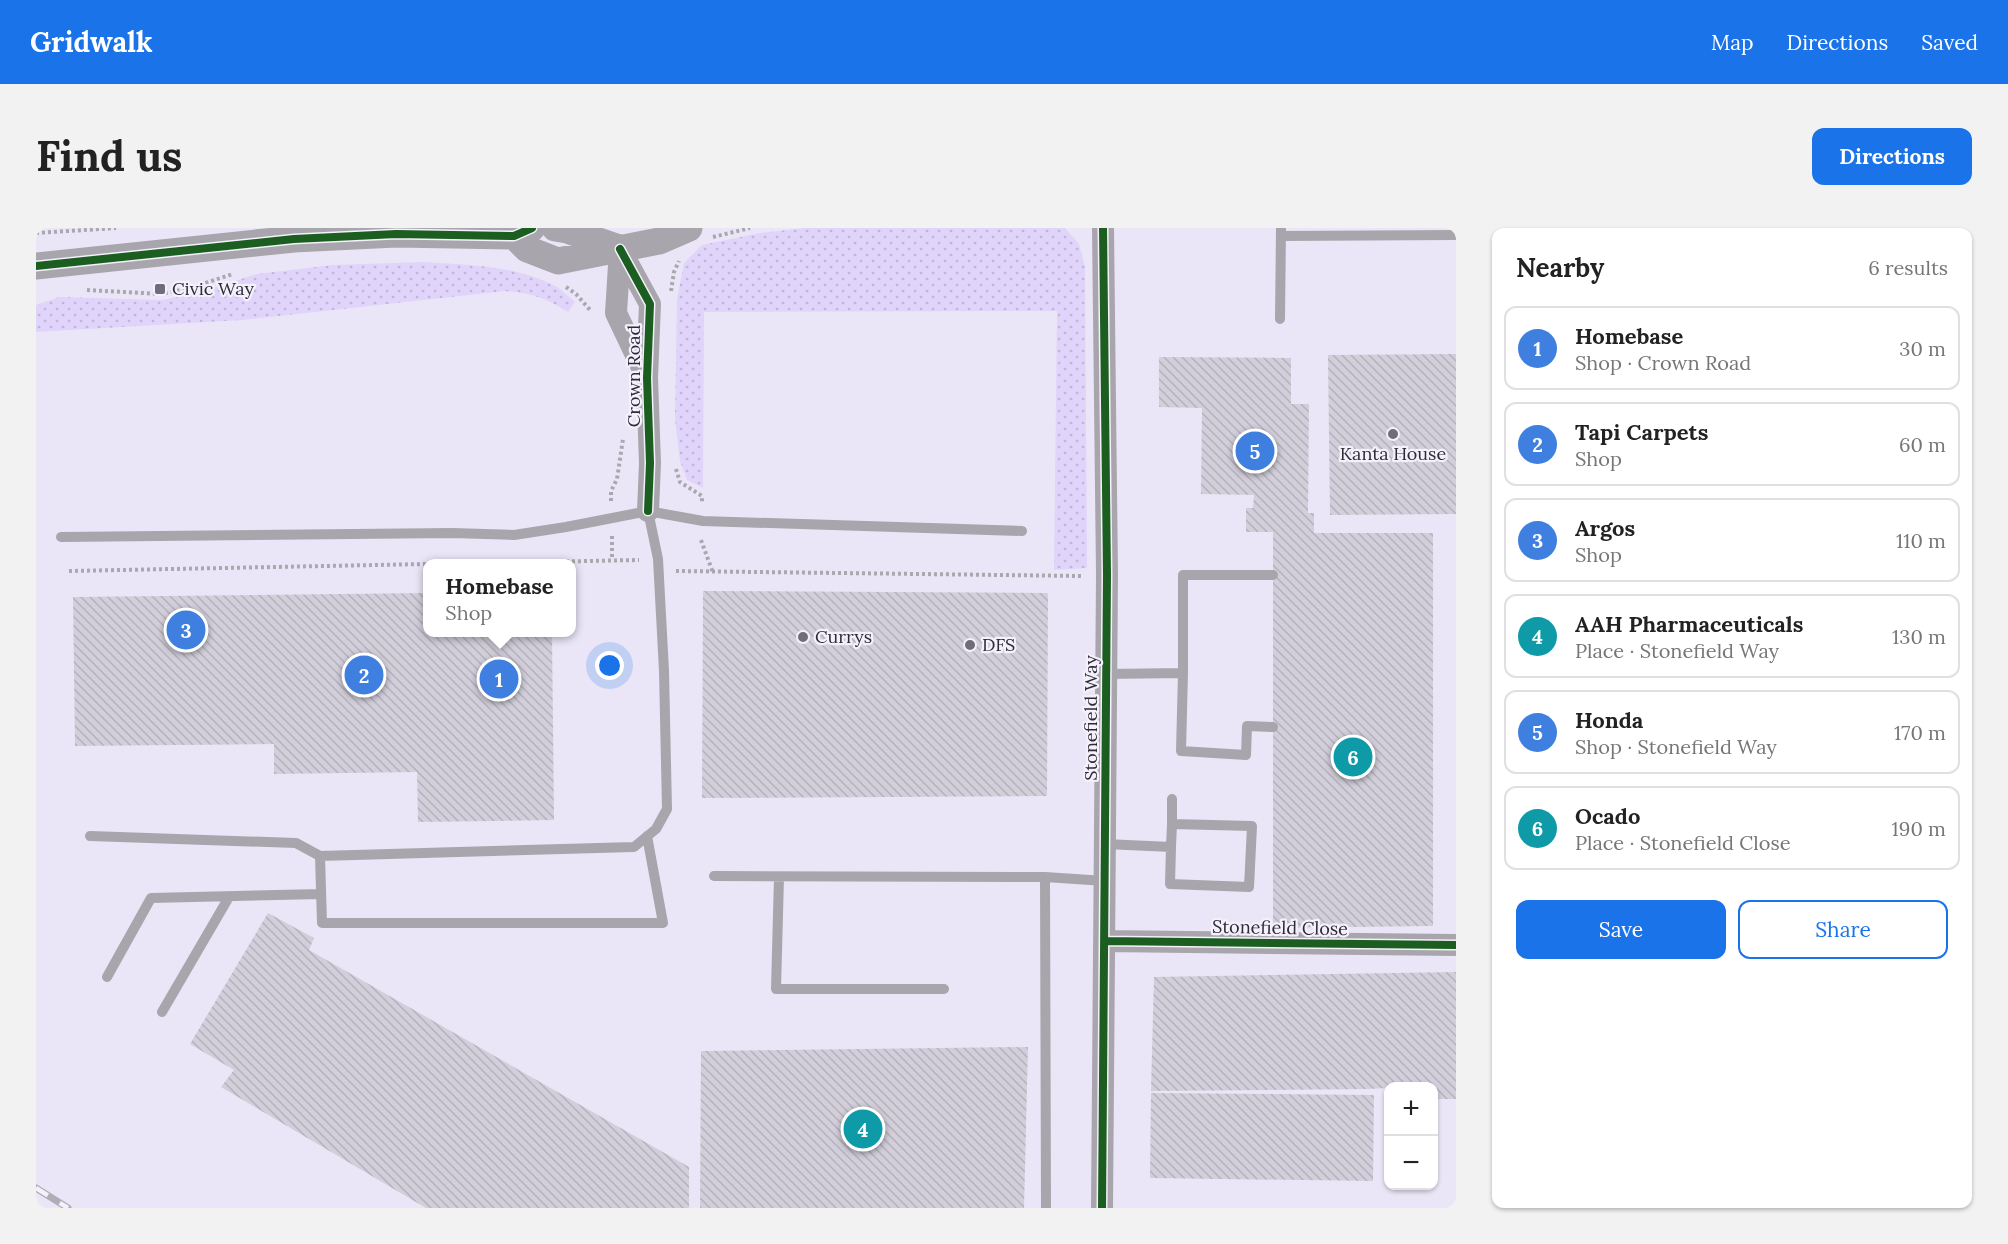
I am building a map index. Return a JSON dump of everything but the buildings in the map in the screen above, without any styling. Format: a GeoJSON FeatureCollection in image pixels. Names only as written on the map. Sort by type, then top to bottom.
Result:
{"type":"FeatureCollection","features":[{"type":"Feature","properties":{"kind":"street"},"geometry":{"type":"LineString","coordinates":[[555,228],[659,241],[699,233]]}},
{"type":"Feature","properties":{"kind":"street","name":"Stonefield Way"},"geometry":{"type":"LineString","coordinates":[[1102,1208],[1107,575],[1103,228]]}},
{"type":"Feature","properties":{"kind":"street"},"geometry":{"type":"LineString","coordinates":[[36,266],[294,239],[396,234],[523,232],[527,249],[558,261],[626,238]]}},
{"type":"Feature","properties":{"kind":"street","name":"Crown Road"},"geometry":{"type":"LineString","coordinates":[[626,238],[650,304],[647,378],[650,464],[648,511]]}},
{"type":"Feature","properties":{"kind":"street","name":"Crown Road"},"geometry":{"type":"LineString","coordinates":[[626,238],[616,313],[647,378]]}},
{"type":"Feature","properties":{"kind":"street","name":"Stonefield Close"},"geometry":{"type":"LineString","coordinates":[[1105,941],[1456,945]]}},
{"type":"Feature","properties":{"kind":"lane"},"geometry":{"type":"LineString","coordinates":[[1280,319],[1281,232],[1456,235]]}},
{"type":"Feature","properties":{"kind":"lane"},"geometry":{"type":"LineString","coordinates":[[90,836],[296,843],[320,856],[634,847],[656,829],[667,809],[665,694],[658,559],[648,511]]}},
{"type":"Feature","properties":{"kind":"lane"},"geometry":{"type":"LineString","coordinates":[[61,537],[452,533],[514,535],[648,511],[703,521],[1022,531]]}},
{"type":"Feature","properties":{"kind":"lane"},"geometry":{"type":"LineString","coordinates":[[1273,575],[1183,575],[1181,751],[1246,755],[1246,726],[1273,727]]}},
{"type":"Feature","properties":{"kind":"lane"},"geometry":{"type":"LineString","coordinates":[[1106,674],[1183,673]]}},
{"type":"Feature","properties":{"kind":"lane"},"geometry":{"type":"LineString","coordinates":[[1172,799],[1170,884],[1249,887],[1252,826],[1172,824]]}},
{"type":"Feature","properties":{"kind":"lane"},"geometry":{"type":"LineString","coordinates":[[320,856],[322,923],[663,923],[647,836]]}},
{"type":"Feature","properties":{"kind":"lane"},"geometry":{"type":"LineString","coordinates":[[1105,844],[1171,847]]}},
{"type":"Feature","properties":{"kind":"lane"},"geometry":{"type":"LineString","coordinates":[[714,876],[1045,877],[1105,881]]}},
{"type":"Feature","properties":{"kind":"lane"},"geometry":{"type":"LineString","coordinates":[[779,877],[776,989],[944,989]]}},
{"type":"Feature","properties":{"kind":"lane"},"geometry":{"type":"LineString","coordinates":[[1045,877],[1046,1208]]}},
{"type":"Feature","properties":{"kind":"lane"},"geometry":{"type":"LineString","coordinates":[[106,977],[151,898],[321,894]]}},
{"type":"Feature","properties":{"kind":"lane"},"geometry":{"type":"LineString","coordinates":[[162,1012],[229,897]]}},
{"type":"Feature","properties":{"kind":"path"},"geometry":{"type":"LineString","coordinates":[[36,234],[116,228]]}},
{"type":"Feature","properties":{"kind":"path"},"geometry":{"type":"LineString","coordinates":[[699,233],[750,228]]}},
{"type":"Feature","properties":{"kind":"path"},"geometry":{"type":"LineString","coordinates":[[650,304],[671,297],[674,272],[680,258]]}},
{"type":"Feature","properties":{"kind":"path"},"geometry":{"type":"LineString","coordinates":[[82,289],[160,294],[190,288],[240,272]]}},
{"type":"Feature","properties":{"kind":"path"},"geometry":{"type":"LineString","coordinates":[[561,284],[576,294],[595,316],[616,313]]}},
{"type":"Feature","properties":{"kind":"path"},"geometry":{"type":"LineString","coordinates":[[612,560],[611,491],[617,479],[623,434]]}},
{"type":"Feature","properties":{"kind":"path"},"geometry":{"type":"LineString","coordinates":[[674,462],[681,483],[702,496],[703,521],[700,537],[713,573]]}},
{"type":"Feature","properties":{"kind":"path"},"geometry":{"type":"LineString","coordinates":[[576,561],[658,559],[677,572],[713,573],[1107,575]]}},
{"type":"Feature","properties":{"kind":"path"},"geometry":{"type":"LineString","coordinates":[[69,571],[423,564]]}},
{"type":"Feature","properties":{"kind":"shaded area"},"geometry":{"type":"Polygon","coordinates":[[[805,228],[1065,228],[1079,244],[1085,266],[1087,568],[1054,570],[1057,311],[704,312],[703,488],[687,480],[680,461],[675,419],[677,299],[684,263],[702,245],[760,233],[805,228]]]}},
{"type":"Feature","properties":{"kind":"shaded area"},"geometry":{"type":"Polygon","coordinates":[[[424,262],[492,267],[525,274],[557,287],[575,302],[568,312],[538,297],[505,291],[242,320],[36,332],[36,305],[59,297],[163,300],[257,274],[333,265],[424,262]]]}},
{"type":"Feature","properties":{"kind":"railway"},"geometry":{"type":"LineString","coordinates":[[36,1188],[68,1208]]}},
{"type":"Feature","properties":{"kind":"cycle path"},"geometry":{"type":"LineString","coordinates":[[36,266],[294,239],[396,234],[514,236],[532,228]]}},
{"type":"Feature","properties":{"kind":"cycle path"},"geometry":{"type":"LineString","coordinates":[[1102,1208],[1107,575],[1103,228]]}},
{"type":"Feature","properties":{"kind":"cycle path"},"geometry":{"type":"LineString","coordinates":[[620,249],[650,304],[647,378],[650,463],[648,511]]}},
{"type":"Feature","properties":{"kind":"cycle path"},"geometry":{"type":"LineString","coordinates":[[1105,941],[1456,945]]}},
{"type":"Feature","properties":{"kind":"place","name":"Civic Way"},"geometry":{"type":"Point","coordinates":[160,289]}},
{"type":"Feature","properties":{"kind":"place","name":"Kanta House"},"geometry":{"type":"Point","coordinates":[1393,434]}},
{"type":"Feature","properties":{"kind":"place","name":"Honda"},"geometry":{"type":"Point","coordinates":[1255,451]}},
{"type":"Feature","properties":{"kind":"place","name":"Argos"},"geometry":{"type":"Point","coordinates":[186,630]}},
{"type":"Feature","properties":{"kind":"place","name":"Currys"},"geometry":{"type":"Point","coordinates":[803,637]}},
{"type":"Feature","properties":{"kind":"place","name":"DFS"},"geometry":{"type":"Point","coordinates":[970,645]}},
{"type":"Feature","properties":{"kind":"place","name":"Tapi Carpets"},"geometry":{"type":"Point","coordinates":[364,675]}},
{"type":"Feature","properties":{"kind":"place","name":"Homebase"},"geometry":{"type":"Point","coordinates":[499,679]}},
{"type":"Feature","properties":{"kind":"place","name":"Ocado"},"geometry":{"type":"Point","coordinates":[1353,757]}},
{"type":"Feature","properties":{"kind":"place","name":"AAH Pharmaceuticals"},"geometry":{"type":"Point","coordinates":[863,1129]}}]}
